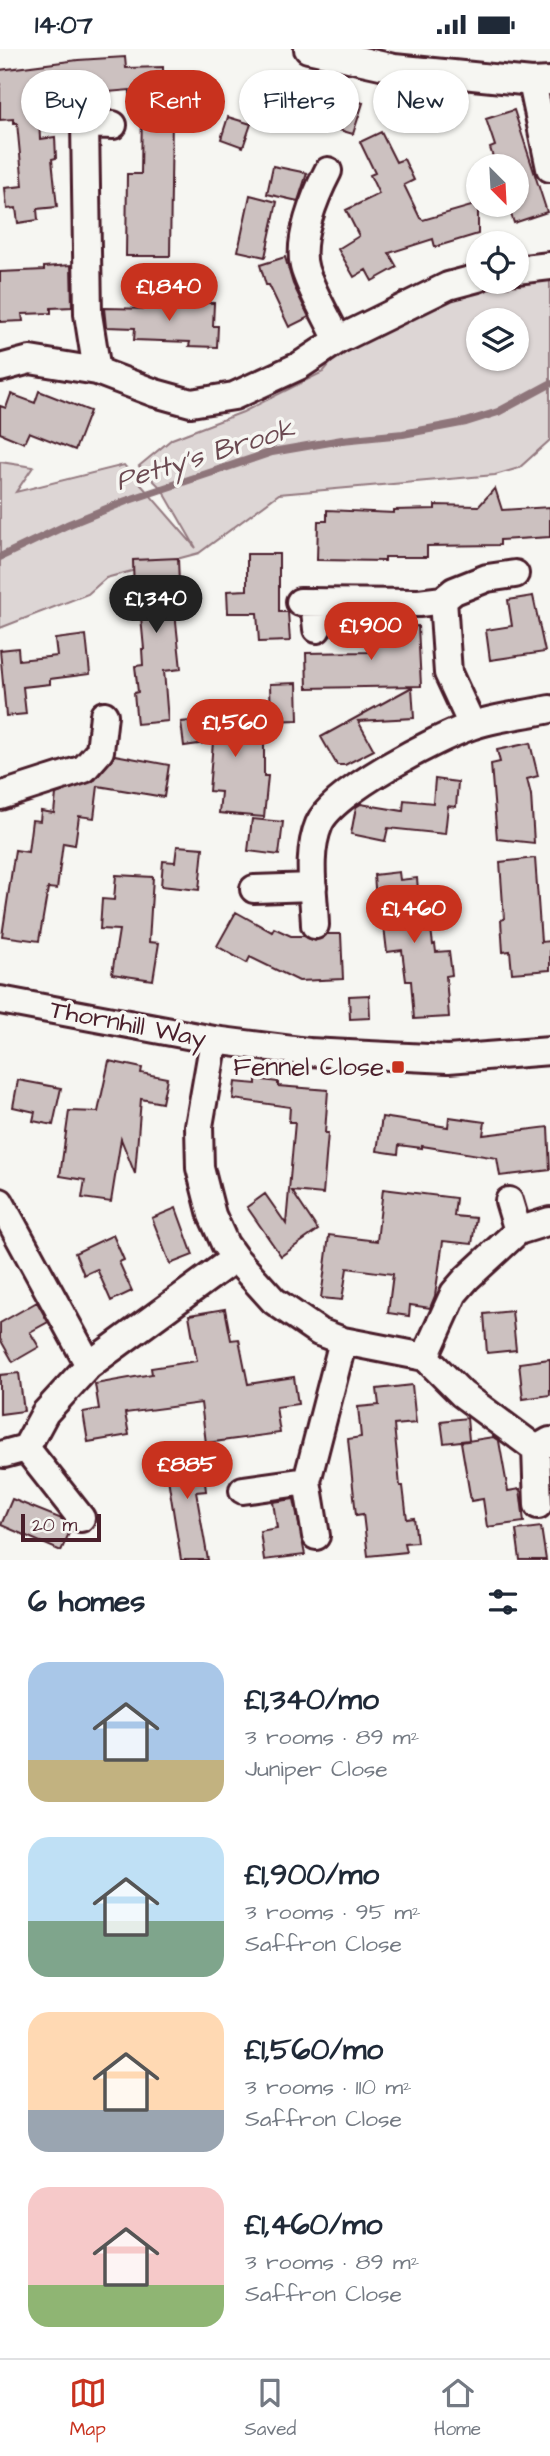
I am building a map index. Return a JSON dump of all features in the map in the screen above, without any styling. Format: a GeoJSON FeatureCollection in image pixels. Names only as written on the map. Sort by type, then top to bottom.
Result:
{"type":"FeatureCollection","features":[{"type":"Feature","properties":{"kind":"street"},"geometry":{"type":"LineString","coordinates":[[308,49],[394,68],[541,82],[550,168]]}},
{"type":"Feature","properties":{"kind":"street"},"geometry":{"type":"LineString","coordinates":[[97,371],[88,314],[85,124],[113,125]]}},
{"type":"Feature","properties":{"kind":"street"},"geometry":{"type":"LineString","coordinates":[[328,171],[313,199],[304,237],[304,268],[338,340]]}},
{"type":"Feature","properties":{"kind":"street"},"geometry":{"type":"LineString","coordinates":[[529,268],[550,266]]}},
{"type":"Feature","properties":{"kind":"street"},"geometry":{"type":"LineString","coordinates":[[0,368],[30,360],[97,371],[155,393],[191,403],[234,396],[299,366],[338,340],[448,286],[466,281]]}},
{"type":"Feature","properties":{"kind":"street"},"geometry":{"type":"LineString","coordinates":[[317,629],[307,602],[419,603],[443,600],[471,583],[515,574]]}},
{"type":"Feature","properties":{"kind":"street"},"geometry":{"type":"LineString","coordinates":[[443,600],[448,673],[472,725]]}},
{"type":"Feature","properties":{"kind":"street"},"geometry":{"type":"LineString","coordinates":[[315,925],[312,851],[319,822],[339,800],[385,768],[472,725],[550,710]]}},
{"type":"Feature","properties":{"kind":"street"},"geometry":{"type":"LineString","coordinates":[[0,796],[84,769],[100,751],[104,715]]}},
{"type":"Feature","properties":{"kind":"street"},"geometry":{"type":"LineString","coordinates":[[254,889],[313,887]]}},
{"type":"Feature","properties":{"kind":"street","name":"Thornhill Way"},"geometry":{"type":"LineString","coordinates":[[0,1000],[214,1040],[309,1052],[448,1059],[550,1051]]}},
{"type":"Feature","properties":{"kind":"street"},"geometry":{"type":"LineString","coordinates":[[214,1040],[199,1126],[200,1168],[212,1216],[225,1244],[274,1301],[319,1332],[343,1341],[425,1357],[462,1394],[543,1445],[538,1505]]}},
{"type":"Feature","properties":{"kind":"street"},"geometry":{"type":"LineString","coordinates":[[509,1201],[518,1231]]}},
{"type":"Feature","properties":{"kind":"street"},"geometry":{"type":"LineString","coordinates":[[0,1202],[89,1365]]}},
{"type":"Feature","properties":{"kind":"street"},"geometry":{"type":"LineString","coordinates":[[425,1357],[454,1293],[487,1258],[518,1231],[550,1220]]}},
{"type":"Feature","properties":{"kind":"street"},"geometry":{"type":"LineString","coordinates":[[81,1518],[15,1451],[89,1365],[235,1258]]}},
{"type":"Feature","properties":{"kind":"street"},"geometry":{"type":"LineString","coordinates":[[316,1536],[307,1481],[343,1341]]}},
{"type":"Feature","properties":{"kind":"street"},"geometry":{"type":"LineString","coordinates":[[243,1490],[307,1481]]}},
{"type":"Feature","properties":{"kind":"shaded area"},"geometry":{"type":"Polygon","coordinates":[[[550,272],[550,440],[519,468],[495,475],[279,494],[199,553],[106,578],[88,594],[0,628],[0,462],[33,467],[16,492],[124,465],[196,548],[162,489],[139,466],[172,439],[243,412],[323,372],[342,350],[461,294],[529,294],[529,283],[537,282],[544,273],[550,272]]]}},
{"type":"Feature","properties":{"kind":"building"},"geometry":{"type":"Polygon","coordinates":[[[125,57],[126,68],[163,67],[163,70],[125,70],[125,90],[111,92],[111,70],[21,70],[21,133],[40,133],[40,139],[55,137],[56,158],[52,159],[57,207],[37,209],[38,220],[18,223],[16,208],[7,209],[5,188],[23,186],[17,123],[14,123],[14,119],[0,120],[0,70],[125,57]]]}},
{"type":"Feature","properties":{"kind":"building"},"geometry":{"type":"Polygon","coordinates":[[[514,110],[528,154],[492,154],[490,148],[495,146],[486,119],[514,110]]]}},
{"type":"Feature","properties":{"kind":"building"},"geometry":{"type":"Polygon","coordinates":[[[228,117],[239,120],[239,133],[248,133],[243,147],[221,139],[228,117]]]}},
{"type":"Feature","properties":{"kind":"building"},"geometry":{"type":"Polygon","coordinates":[[[142,133],[172,133],[170,256],[126,256],[127,174],[141,174],[142,133]]]}},
{"type":"Feature","properties":{"kind":"building"},"geometry":{"type":"Polygon","coordinates":[[[382,133],[396,162],[404,159],[414,180],[404,185],[420,218],[423,220],[466,207],[466,217],[478,217],[478,231],[466,231],[466,238],[435,247],[433,239],[389,253],[397,267],[372,281],[366,270],[354,277],[338,249],[359,236],[346,210],[379,194],[370,175],[375,173],[360,142],[382,133]]]}},
{"type":"Feature","properties":{"kind":"building"},"geometry":{"type":"Polygon","coordinates":[[[529,156],[547,212],[514,223],[512,217],[529,217],[529,156]]]}},
{"type":"Feature","properties":{"kind":"building"},"geometry":{"type":"Polygon","coordinates":[[[273,166],[307,173],[298,201],[267,194],[273,166]]]}},
{"type":"Feature","properties":{"kind":"building"},"geometry":{"type":"Polygon","coordinates":[[[250,195],[277,202],[265,257],[238,251],[250,195]]]}},
{"type":"Feature","properties":{"kind":"building"},"geometry":{"type":"Polygon","coordinates":[[[285,257],[293,284],[309,317],[289,327],[269,285],[266,285],[260,265],[285,257]]]}},
{"type":"Feature","properties":{"kind":"building"},"geometry":{"type":"Polygon","coordinates":[[[71,265],[72,307],[51,308],[51,313],[22,314],[23,321],[0,322],[0,272],[44,270],[44,267],[71,265]]]}},
{"type":"Feature","properties":{"kind":"building"},"geometry":{"type":"Polygon","coordinates":[[[154,301],[214,303],[213,326],[218,326],[217,347],[189,346],[190,342],[134,340],[135,328],[106,327],[104,308],[154,309],[154,301]]]}},
{"type":"Feature","properties":{"kind":"building"},"geometry":{"type":"Polygon","coordinates":[[[39,391],[90,411],[75,450],[29,432],[24,443],[0,433],[0,406],[6,408],[11,394],[35,403],[39,391]]]}},
{"type":"Feature","properties":{"kind":"building"},"geometry":{"type":"Polygon","coordinates":[[[495,488],[502,510],[550,507],[550,537],[500,540],[500,545],[427,546],[427,557],[385,557],[385,561],[317,560],[318,521],[327,521],[327,510],[394,513],[394,510],[435,509],[435,505],[479,506],[495,488]]]}},
{"type":"Feature","properties":{"kind":"building"},"geometry":{"type":"Polygon","coordinates":[[[247,554],[279,554],[279,612],[288,612],[290,641],[259,642],[257,613],[228,613],[227,591],[247,590],[247,554]]]}},
{"type":"Feature","properties":{"kind":"building"},"geometry":{"type":"Polygon","coordinates":[[[178,558],[179,584],[172,584],[181,669],[164,671],[168,721],[137,724],[134,693],[138,692],[135,666],[143,665],[144,649],[139,596],[134,596],[133,560],[178,558]]]}},
{"type":"Feature","properties":{"kind":"building"},"geometry":{"type":"Polygon","coordinates":[[[533,596],[545,652],[490,660],[486,630],[512,626],[508,600],[533,596]]]}},
{"type":"Feature","properties":{"kind":"building"},"geometry":{"type":"Polygon","coordinates":[[[418,626],[421,686],[307,688],[306,653],[369,652],[368,628],[418,626]]]}},
{"type":"Feature","properties":{"kind":"building"},"geometry":{"type":"Polygon","coordinates":[[[86,635],[90,674],[50,679],[50,684],[23,687],[26,714],[6,716],[0,650],[18,648],[19,660],[57,656],[55,639],[86,635]]]}},
{"type":"Feature","properties":{"kind":"building"},"geometry":{"type":"Polygon","coordinates":[[[297,683],[298,720],[271,721],[270,684],[297,683]]]}},
{"type":"Feature","properties":{"kind":"building"},"geometry":{"type":"Polygon","coordinates":[[[412,687],[414,718],[358,721],[374,750],[345,765],[337,765],[321,737],[412,687]]]}},
{"type":"Feature","properties":{"kind":"building"},"geometry":{"type":"Polygon","coordinates":[[[223,710],[264,710],[264,776],[268,776],[264,817],[219,813],[221,792],[209,791],[213,742],[184,746],[181,722],[223,718],[223,710]]]}},
{"type":"Feature","properties":{"kind":"building"},"geometry":{"type":"Polygon","coordinates":[[[530,743],[538,776],[527,779],[531,795],[534,843],[497,839],[491,764],[500,762],[497,750],[530,743]]]}},
{"type":"Feature","properties":{"kind":"building"},"geometry":{"type":"Polygon","coordinates":[[[115,755],[169,765],[164,797],[98,786],[94,818],[79,816],[75,845],[63,843],[57,889],[48,888],[39,941],[2,936],[15,850],[28,852],[32,820],[40,821],[41,811],[54,813],[56,794],[95,780],[115,755]]]}},
{"type":"Feature","properties":{"kind":"building"},"geometry":{"type":"Polygon","coordinates":[[[435,779],[458,782],[456,807],[448,806],[445,834],[388,828],[385,841],[351,834],[356,807],[361,804],[403,811],[404,800],[433,803],[435,779]]]}},
{"type":"Feature","properties":{"kind":"building"},"geometry":{"type":"Polygon","coordinates":[[[252,819],[283,822],[279,855],[248,851],[252,819]]]}},
{"type":"Feature","properties":{"kind":"building"},"geometry":{"type":"Polygon","coordinates":[[[177,846],[203,848],[199,890],[161,886],[163,861],[175,862],[177,846]]]}},
{"type":"Feature","properties":{"kind":"building"},"geometry":{"type":"Polygon","coordinates":[[[535,858],[541,942],[550,941],[550,970],[512,973],[510,951],[503,952],[500,862],[535,858]]]}},
{"type":"Feature","properties":{"kind":"building"},"geometry":{"type":"Polygon","coordinates":[[[399,872],[400,880],[417,878],[420,913],[429,912],[436,952],[449,951],[452,975],[446,976],[449,1017],[414,1019],[411,981],[406,981],[402,950],[387,952],[381,900],[376,900],[374,875],[399,872]]]}},
{"type":"Feature","properties":{"kind":"building"},"geometry":{"type":"Polygon","coordinates":[[[116,875],[153,877],[149,942],[159,943],[153,980],[112,974],[119,930],[100,929],[102,899],[114,900],[116,875]]]}},
{"type":"Feature","properties":{"kind":"building"},"geometry":{"type":"Polygon","coordinates":[[[236,912],[272,932],[274,928],[291,936],[304,936],[315,941],[327,934],[341,934],[343,979],[299,981],[250,957],[247,963],[217,946],[236,912]]]}},
{"type":"Feature","properties":{"kind":"building"},"geometry":{"type":"Polygon","coordinates":[[[369,995],[370,1018],[350,1019],[349,996],[369,995]]]}},
{"type":"Feature","properties":{"kind":"building"},"geometry":{"type":"Polygon","coordinates":[[[109,1061],[142,1068],[141,1073],[167,1078],[162,1103],[141,1099],[135,1174],[121,1139],[111,1202],[82,1198],[85,1180],[60,1176],[69,1111],[98,1112],[109,1061]]]}},
{"type":"Feature","properties":{"kind":"building"},"geometry":{"type":"Polygon","coordinates":[[[256,1079],[278,1082],[278,1086],[328,1090],[323,1194],[292,1191],[318,1230],[281,1256],[247,1207],[265,1194],[286,1224],[295,1122],[289,1122],[290,1107],[233,1099],[235,1082],[256,1084],[256,1079]]]}},
{"type":"Feature","properties":{"kind":"building"},"geometry":{"type":"Polygon","coordinates":[[[18,1080],[61,1088],[53,1125],[33,1121],[35,1112],[13,1107],[18,1080]]]}},
{"type":"Feature","properties":{"kind":"building"},"geometry":{"type":"Polygon","coordinates":[[[382,1117],[448,1127],[449,1117],[485,1122],[483,1135],[548,1127],[550,1170],[500,1176],[497,1158],[422,1146],[399,1145],[398,1154],[377,1151],[382,1117]]]}},
{"type":"Feature","properties":{"kind":"building"},"geometry":{"type":"Polygon","coordinates":[[[383,1189],[456,1198],[454,1216],[476,1218],[472,1244],[443,1241],[435,1296],[430,1308],[410,1305],[409,1316],[388,1313],[393,1274],[347,1268],[342,1300],[321,1298],[329,1235],[377,1241],[383,1189]]]}},
{"type":"Feature","properties":{"kind":"building"},"geometry":{"type":"Polygon","coordinates":[[[176,1208],[193,1255],[170,1264],[152,1218],[176,1208]]]}},
{"type":"Feature","properties":{"kind":"building"},"geometry":{"type":"Polygon","coordinates":[[[113,1235],[124,1260],[119,1262],[132,1291],[111,1301],[97,1269],[84,1275],[75,1253],[113,1235]]]}},
{"type":"Feature","properties":{"kind":"building"},"geometry":{"type":"Polygon","coordinates":[[[37,1302],[48,1322],[30,1332],[39,1347],[13,1362],[0,1339],[0,1323],[37,1302]]]}},
{"type":"Feature","properties":{"kind":"building"},"geometry":{"type":"Polygon","coordinates":[[[225,1309],[231,1340],[239,1339],[248,1384],[294,1377],[298,1404],[276,1407],[280,1433],[206,1443],[201,1403],[125,1413],[129,1435],[88,1442],[83,1412],[99,1409],[95,1384],[152,1374],[151,1368],[197,1361],[189,1315],[225,1309]]]}},
{"type":"Feature","properties":{"kind":"building"},"geometry":{"type":"Polygon","coordinates":[[[512,1311],[516,1350],[487,1353],[484,1314],[512,1311]]]}},
{"type":"Feature","properties":{"kind":"building"},"geometry":{"type":"Polygon","coordinates":[[[550,1359],[550,1395],[523,1399],[519,1363],[550,1359]]]}},
{"type":"Feature","properties":{"kind":"building"},"geometry":{"type":"Polygon","coordinates":[[[19,1373],[24,1411],[0,1414],[0,1375],[19,1373]]]}},
{"type":"Feature","properties":{"kind":"building"},"geometry":{"type":"Polygon","coordinates":[[[412,1385],[416,1423],[394,1425],[400,1486],[403,1486],[407,1519],[414,1518],[417,1542],[404,1543],[406,1552],[368,1556],[363,1514],[356,1515],[348,1439],[361,1437],[358,1407],[379,1405],[377,1389],[412,1385]]]}},
{"type":"Feature","properties":{"kind":"building"},"geometry":{"type":"Polygon","coordinates":[[[467,1418],[469,1440],[444,1443],[441,1421],[467,1418]]]}},
{"type":"Feature","properties":{"kind":"building"},"geometry":{"type":"Polygon","coordinates":[[[493,1437],[499,1441],[508,1491],[520,1489],[524,1522],[487,1527],[483,1499],[471,1501],[461,1442],[493,1437]]]}},
{"type":"Feature","properties":{"kind":"building"},"geometry":{"type":"Polygon","coordinates":[[[201,1448],[206,1491],[196,1492],[208,1560],[181,1560],[164,1453],[201,1448]]]}},
{"type":"Feature","properties":{"kind":"building"},"geometry":{"type":"Polygon","coordinates":[[[12,1499],[62,1519],[71,1529],[61,1551],[1,1525],[12,1499]]]}},
{"type":"Feature","properties":{"kind":"building"},"geometry":{"type":"Polygon","coordinates":[[[294,1499],[305,1555],[264,1560],[260,1531],[277,1528],[273,1502],[294,1499]]]}},
{"type":"Feature","properties":{"kind":"building"},"geometry":{"type":"Polygon","coordinates":[[[541,1527],[546,1560],[520,1560],[516,1530],[541,1527]]]}},
{"type":"Feature","properties":{"kind":"waterway","name":"Petty's Brook"},"geometry":{"type":"LineString","coordinates":[[0,557],[126,501],[272,452],[342,440],[403,434],[466,422],[498,412],[550,384]]}},
{"type":"Feature","properties":{"kind":"place","name":"Fennel Close"},"geometry":{"type":"Point","coordinates":[398,1067]}}]}
